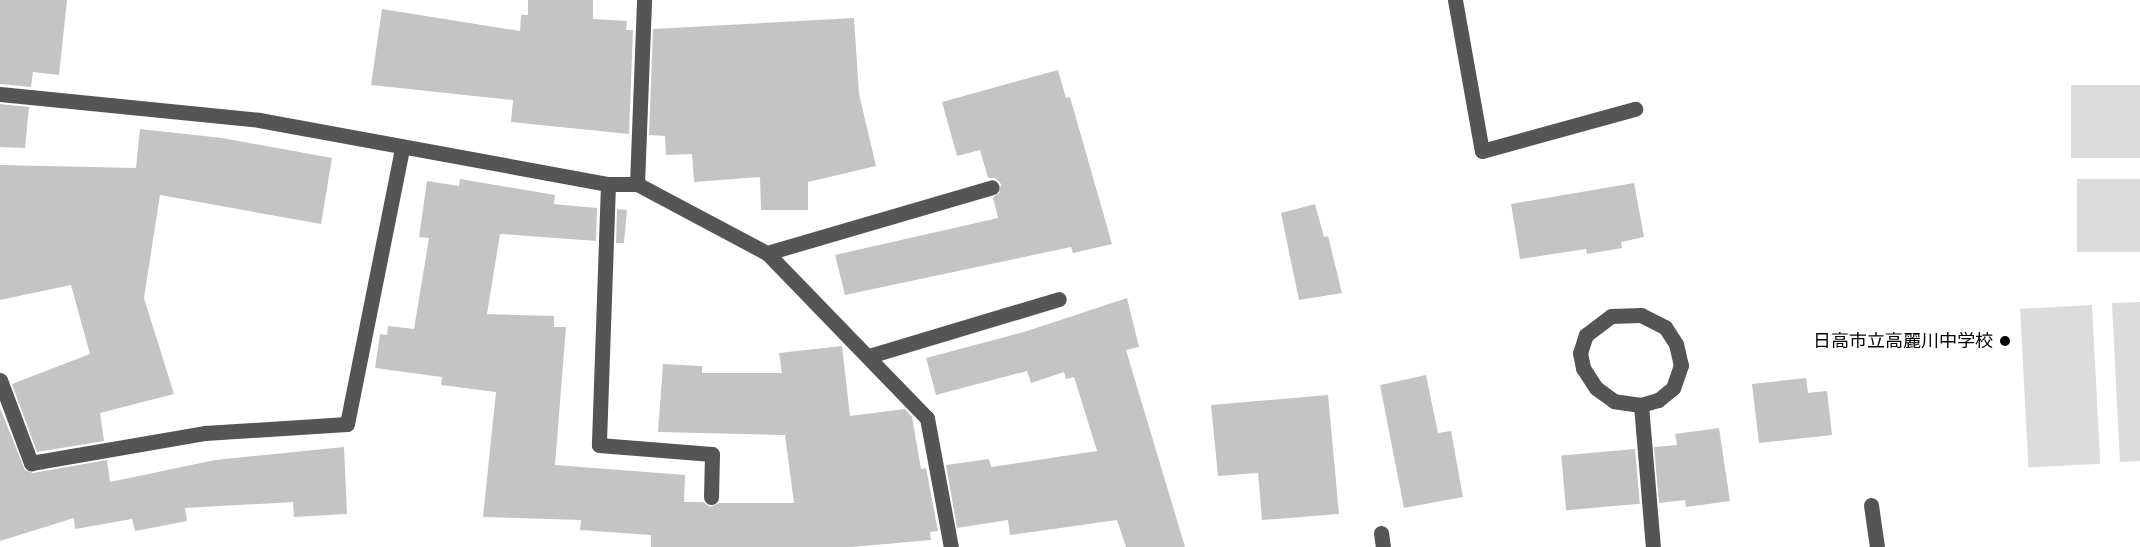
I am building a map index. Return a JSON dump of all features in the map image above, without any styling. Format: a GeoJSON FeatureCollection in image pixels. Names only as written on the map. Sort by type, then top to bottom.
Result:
{"type":"FeatureCollection","features":[{"type":"Feature","properties":{"kind":"street"},"geometry":{"type":"LineString","coordinates":[[638,184],[644,0]]}},
{"type":"Feature","properties":{"kind":"street"},"geometry":{"type":"LineString","coordinates":[[1455,0],[1482,151],[1635,109]]}},
{"type":"Feature","properties":{"kind":"street"},"geometry":{"type":"LineString","coordinates":[[0,94],[259,120],[608,184],[638,184],[767,253],[927,418],[951,547]]}},
{"type":"Feature","properties":{"kind":"street"},"geometry":{"type":"LineString","coordinates":[[0,380],[31,463],[205,433],[347,424],[402,147]]}},
{"type":"Feature","properties":{"kind":"street"},"geometry":{"type":"LineString","coordinates":[[608,184],[599,445],[712,454],[711,497]]}},
{"type":"Feature","properties":{"kind":"street"},"geometry":{"type":"LineString","coordinates":[[767,253],[992,187]]}},
{"type":"Feature","properties":{"kind":"street"},"geometry":{"type":"LineString","coordinates":[[869,356],[1059,299]]}},
{"type":"Feature","properties":{"kind":"street"},"geometry":{"type":"LineString","coordinates":[[1641,315],[1665,327],[1676,344],[1681,364],[1673,388],[1658,400],[1641,405],[1614,401],[1596,388],[1583,368],[1580,353],[1586,335],[1611,316],[1641,315]]}},
{"type":"Feature","properties":{"kind":"street"},"geometry":{"type":"LineString","coordinates":[[1641,405],[1653,547]]}},
{"type":"Feature","properties":{"kind":"street"},"geometry":{"type":"LineString","coordinates":[[1871,505],[1877,547]]}},
{"type":"Feature","properties":{"kind":"shaded area"},"geometry":{"type":"Polygon","coordinates":[[[2071,85],[2140,85],[2140,158],[2071,158],[2071,85]]]}},
{"type":"Feature","properties":{"kind":"shaded area"},"geometry":{"type":"Polygon","coordinates":[[[2077,179],[2140,179],[2140,252],[2077,252],[2077,179]]]}},
{"type":"Feature","properties":{"kind":"shaded area"},"geometry":{"type":"Polygon","coordinates":[[[2140,302],[2140,461],[2120,462],[2112,303],[2140,302]]]}},
{"type":"Feature","properties":{"kind":"shaded area"},"geometry":{"type":"Polygon","coordinates":[[[2092,305],[2100,464],[2028,468],[2020,309],[2092,305]]]}},
{"type":"Feature","properties":{"kind":"building"},"geometry":{"type":"Polygon","coordinates":[[[0,0],[67,0],[59,75],[33,72],[31,87],[0,84],[0,0]]]}},
{"type":"Feature","properties":{"kind":"building"},"geometry":{"type":"Polygon","coordinates":[[[528,0],[593,0],[593,19],[627,21],[626,30],[633,30],[629,134],[511,122],[513,100],[371,85],[382,9],[520,31],[521,15],[528,15],[528,0]]]}},
{"type":"Feature","properties":{"kind":"building"},"geometry":{"type":"Polygon","coordinates":[[[854,18],[859,94],[876,166],[808,182],[808,210],[761,210],[760,177],[694,182],[692,154],[666,155],[665,136],[649,135],[653,29],[854,18]]]}},
{"type":"Feature","properties":{"kind":"building"},"geometry":{"type":"Polygon","coordinates":[[[1058,70],[1066,98],[1070,97],[1112,244],[1073,253],[1071,247],[845,295],[835,255],[998,218],[993,197],[999,193],[1001,184],[995,178],[988,178],[980,150],[957,156],[942,102],[1058,70]]]}},
{"type":"Feature","properties":{"kind":"building"},"geometry":{"type":"Polygon","coordinates":[[[0,104],[29,107],[25,148],[0,147],[0,104]]]}},
{"type":"Feature","properties":{"kind":"building"},"geometry":{"type":"Polygon","coordinates":[[[140,129],[222,138],[332,158],[321,224],[160,195],[144,298],[174,394],[100,413],[104,441],[37,452],[12,384],[90,354],[71,285],[0,300],[0,165],[136,168],[140,129]]]}},
{"type":"Feature","properties":{"kind":"building"},"geometry":{"type":"Polygon","coordinates":[[[460,179],[555,195],[554,204],[597,208],[596,241],[500,234],[487,314],[554,316],[554,327],[566,327],[555,465],[685,475],[684,502],[703,502],[710,507],[719,503],[794,503],[785,435],[658,432],[663,364],[702,366],[702,373],[782,373],[779,353],[842,346],[850,416],[905,409],[912,417],[921,469],[926,468],[938,531],[930,532],[931,540],[851,547],[651,547],[651,535],[580,530],[581,520],[483,517],[496,392],[441,385],[442,377],[375,368],[380,334],[387,335],[388,326],[414,329],[429,238],[419,237],[427,181],[459,186],[460,179]]]}},
{"type":"Feature","properties":{"kind":"building"},"geometry":{"type":"Polygon","coordinates":[[[1634,183],[1644,237],[1621,242],[1622,248],[1587,254],[1586,249],[1520,259],[1511,204],[1634,183]]]}},
{"type":"Feature","properties":{"kind":"building"},"geometry":{"type":"Polygon","coordinates":[[[1315,204],[1324,237],[1328,236],[1342,293],[1299,300],[1281,213],[1315,204]]]}},
{"type":"Feature","properties":{"kind":"building"},"geometry":{"type":"Polygon","coordinates":[[[617,209],[627,210],[624,243],[616,243],[617,209]]]}},
{"type":"Feature","properties":{"kind":"building"},"geometry":{"type":"Polygon","coordinates":[[[1127,298],[1139,347],[1126,350],[1185,547],[1126,547],[1117,520],[1010,535],[1008,520],[957,528],[946,465],[989,459],[991,467],[1097,451],[1074,377],[1066,379],[1064,372],[1031,383],[1027,371],[936,395],[926,358],[1024,332],[1127,298]]]}},
{"type":"Feature","properties":{"kind":"building"},"geometry":{"type":"Polygon","coordinates":[[[1426,375],[1438,433],[1451,431],[1463,497],[1404,508],[1380,385],[1426,375]]]}},
{"type":"Feature","properties":{"kind":"building"},"geometry":{"type":"Polygon","coordinates":[[[1806,378],[1808,393],[1827,391],[1832,435],[1759,443],[1752,384],[1806,378]]]}},
{"type":"Feature","properties":{"kind":"building"},"geometry":{"type":"Polygon","coordinates":[[[1328,395],[1339,514],[1262,520],[1258,473],[1218,476],[1211,405],[1328,395]]]}},
{"type":"Feature","properties":{"kind":"building"},"geometry":{"type":"Polygon","coordinates":[[[0,408],[25,470],[33,473],[107,460],[110,482],[215,460],[344,447],[347,514],[294,517],[293,502],[185,508],[187,521],[135,531],[132,519],[75,529],[74,518],[0,541],[0,408]]]}},
{"type":"Feature","properties":{"kind":"building"},"geometry":{"type":"Polygon","coordinates":[[[1719,428],[1730,501],[1686,507],[1685,500],[1659,503],[1654,447],[1677,445],[1675,434],[1719,428]]]}},
{"type":"Feature","properties":{"kind":"building"},"geometry":{"type":"Polygon","coordinates":[[[1635,449],[1640,504],[1566,510],[1561,455],[1635,449]]]}},
{"type":"Feature","properties":{"kind":"place","name":"日高市立高麗川中学校"},"geometry":{"type":"Point","coordinates":[2005,341]}}]}
